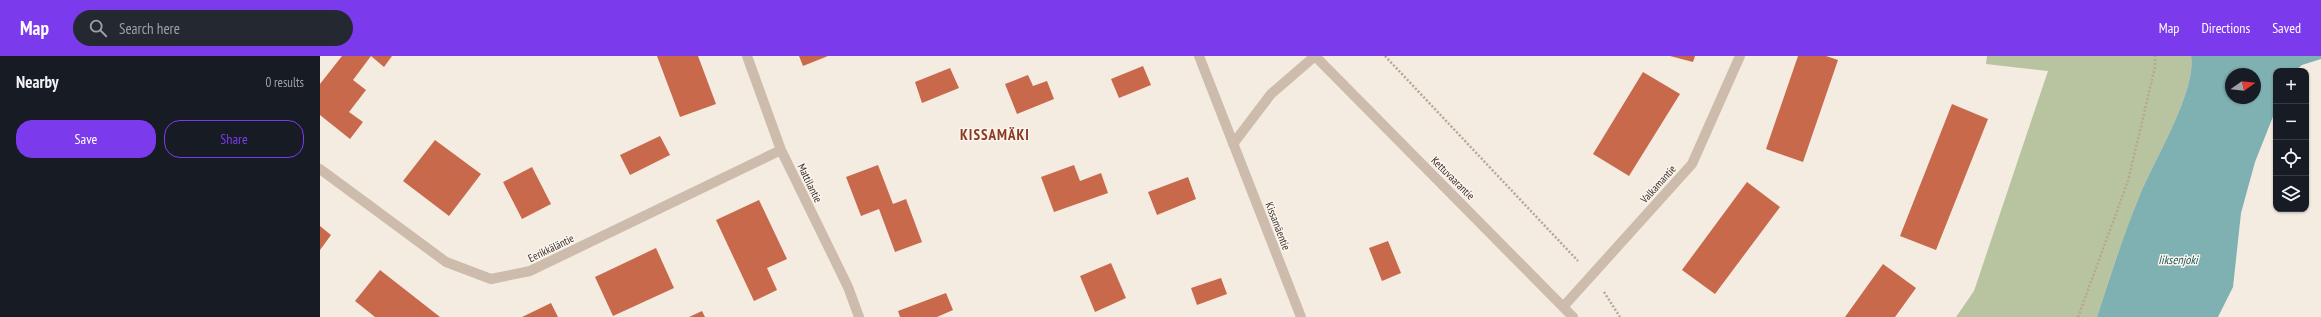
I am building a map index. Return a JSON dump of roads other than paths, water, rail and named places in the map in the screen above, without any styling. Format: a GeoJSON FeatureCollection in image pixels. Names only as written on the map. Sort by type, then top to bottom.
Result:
{"type":"FeatureCollection","features":[{"type":"Feature","properties":{"kind":"street","name":"Mattilantie"},"geometry":{"type":"LineString","coordinates":[[747,56],[781,150],[848,287],[859,317]]}},
{"type":"Feature","properties":{"kind":"street","name":"Kissamäentie"},"geometry":{"type":"LineString","coordinates":[[1199,56],[1301,317]]}},
{"type":"Feature","properties":{"kind":"street"},"geometry":{"type":"LineString","coordinates":[[1233,144],[1271,94],[1315,56]]}},
{"type":"Feature","properties":{"kind":"street","name":"Kettuvaarantie"},"geometry":{"type":"LineString","coordinates":[[1315,56],[1572,317]]}},
{"type":"Feature","properties":{"kind":"street","name":"Valkamantie"},"geometry":{"type":"LineString","coordinates":[[1563,307],[1692,164],[1740,56]]}},
{"type":"Feature","properties":{"kind":"street","name":"Eerikkäläntie"},"geometry":{"type":"LineString","coordinates":[[320,169],[446,262],[491,279],[530,271],[781,150]]}},
{"type":"Feature","properties":{"kind":"water","name":"Iiksenjoki"},"geometry":{"type":"Polygon","coordinates":[[[2191,56],[2321,56],[2321,59],[2302,65],[2298,68],[2273,68],[2273,117],[2255,162],[2241,213],[2233,287],[2218,317],[2097,317],[2133,212],[2181,107],[2191,71],[2191,56]]]}},
{"type":"Feature","properties":{"kind":"district","name":"KISSAMÄKI"},"geometry":{"type":"Point","coordinates":[995,134]}}]}
